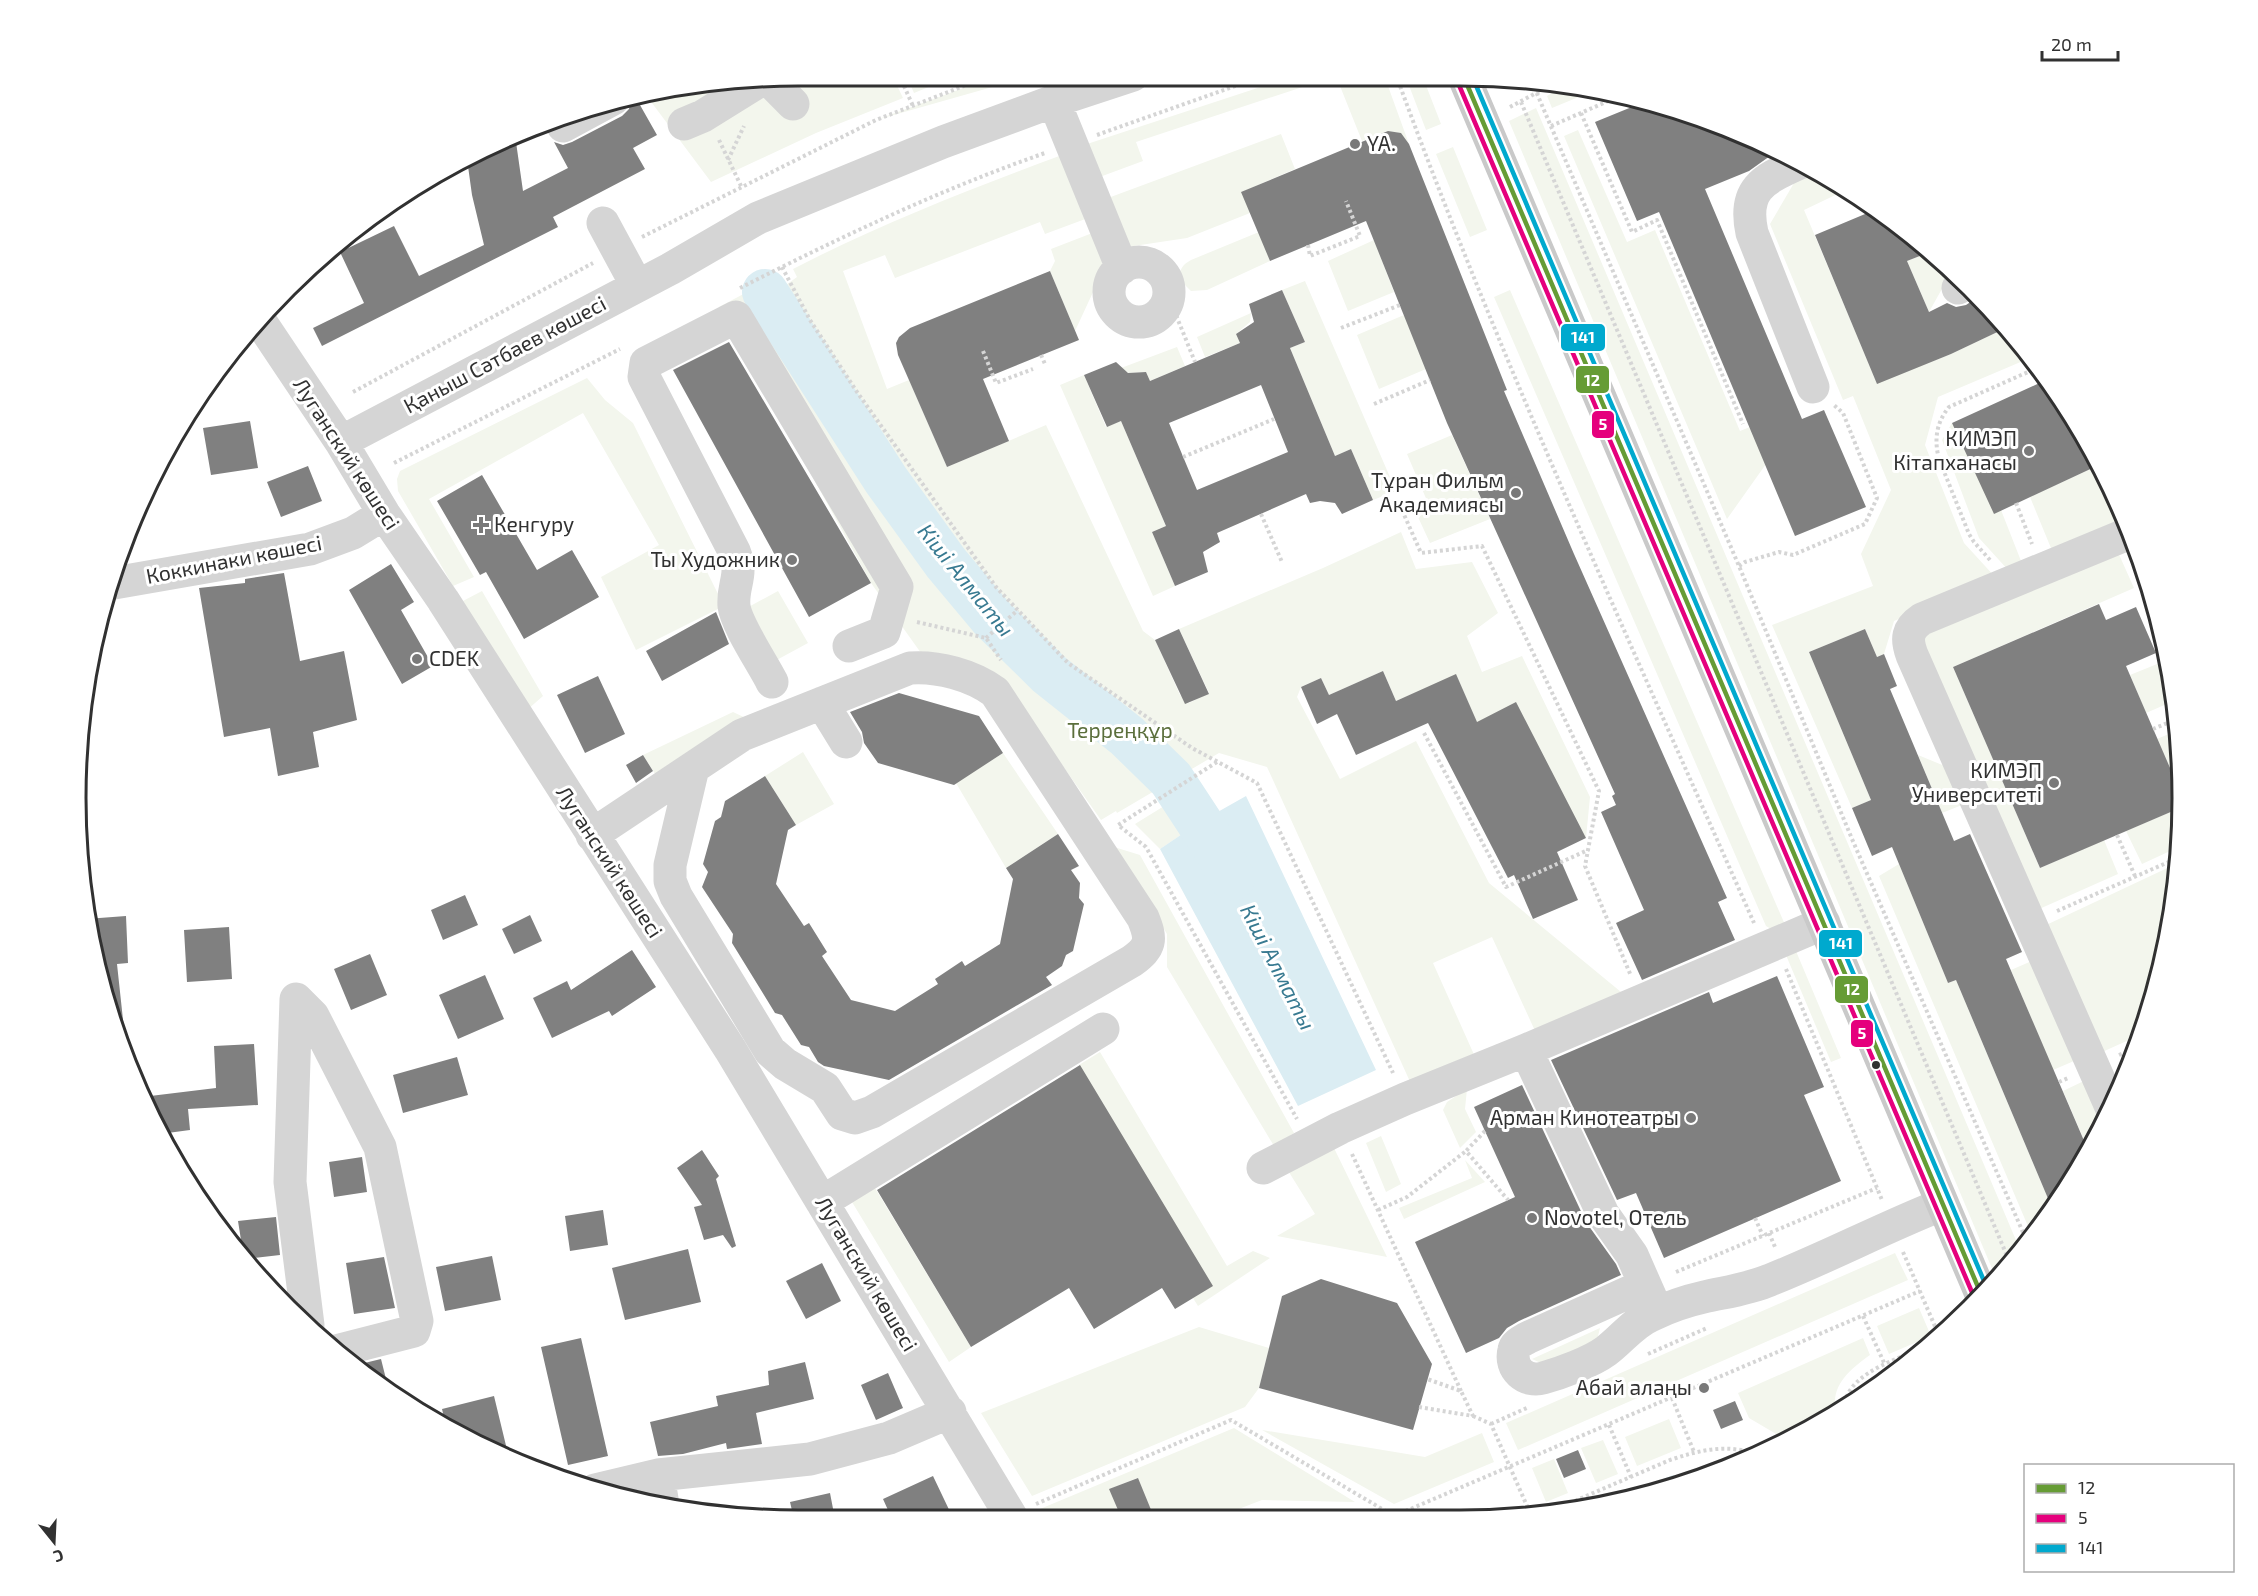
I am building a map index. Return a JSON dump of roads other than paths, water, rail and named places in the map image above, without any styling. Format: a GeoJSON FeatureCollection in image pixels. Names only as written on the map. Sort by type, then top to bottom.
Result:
{"type":"FeatureCollection","features":[{"type":"Feature","properties":{"kind":"main road"},"geometry":{"type":"LineString","coordinates":[[1468,86],[1824,923],[1941,1205],[1978,1287]]}},
{"type":"Feature","properties":{"kind":"street"},"geometry":{"type":"LineString","coordinates":[[775,86],[793,104]]}},
{"type":"Feature","properties":{"kind":"street","name":"Қаныш Сәтбаев көшесі"},"geometry":{"type":"LineString","coordinates":[[341,442],[670,269],[763,230],[850,181],[943,142],[1100,86]]}},
{"type":"Feature","properties":{"kind":"street"},"geometry":{"type":"LineString","coordinates":[[684,124],[703,116],[749,87]]}},
{"type":"Feature","properties":{"kind":"street"},"geometry":{"type":"LineString","coordinates":[[1054,101],[1122,268]]}},
{"type":"Feature","properties":{"kind":"street"},"geometry":{"type":"LineString","coordinates":[[563,126],[567,124]]}},
{"type":"Feature","properties":{"kind":"street"},"geometry":{"type":"LineString","coordinates":[[1791,167],[1768,178],[1756,188],[1750,203],[1749,216],[1752,233],[1813,387]]}},
{"type":"Feature","properties":{"kind":"street"},"geometry":{"type":"LineString","coordinates":[[610,236],[637,286]]}},
{"type":"Feature","properties":{"kind":"street"},"geometry":{"type":"LineString","coordinates":[[772,682],[734,607],[739,562],[644,377],[646,363],[736,317],[897,587],[884,632],[849,646]]}},
{"type":"Feature","properties":{"kind":"street","name":"Луганский көшесі"},"geometry":{"type":"LineString","coordinates":[[264,326],[341,442],[384,514],[443,600],[730,1049],[1007,1510]]}},
{"type":"Feature","properties":{"kind":"street","name":"Коккинаки көшесі"},"geometry":{"type":"LineString","coordinates":[[119,582],[310,549],[353,533],[384,514]]}},
{"type":"Feature","properties":{"kind":"street"},"geometry":{"type":"LineString","coordinates":[[2106,1096],[1912,655],[1908,639],[1910,631],[1922,619],[2122,536]]}},
{"type":"Feature","properties":{"kind":"street"},"geometry":{"type":"LineString","coordinates":[[592,835],[742,735],[910,668],[925,667],[980,681],[995,692],[1143,918],[1148,931],[1148,945],[1143,953],[872,1112],[855,1119],[842,1114],[825,1088],[785,1064],[770,1051],[676,896],[670,881],[670,865],[693,768]]}},
{"type":"Feature","properties":{"kind":"street"},"geometry":{"type":"LineString","coordinates":[[822,703],[846,742]]}},
{"type":"Feature","properties":{"kind":"street"},"geometry":{"type":"LineString","coordinates":[[1263,1168],[1340,1128],[1405,1099],[1824,923]]}},
{"type":"Feature","properties":{"kind":"street"},"geometry":{"type":"LineString","coordinates":[[307,1314],[290,1182],[296,999],[313,1016],[380,1147],[417,1321],[414,1331],[347,1349]]}},
{"type":"Feature","properties":{"kind":"street"},"geometry":{"type":"LineString","coordinates":[[822,1202],[1103,1029]]}},
{"type":"Feature","properties":{"kind":"street"},"geometry":{"type":"LineString","coordinates":[[1526,1050],[1603,1214],[1632,1255],[1651,1299],[1686,1301],[1769,1281],[1891,1224],[1941,1205]]}},
{"type":"Feature","properties":{"kind":"street"},"geometry":{"type":"LineString","coordinates":[[630,1490],[660,1490],[810,1459],[889,1438],[950,1412]]}},
{"type":"Feature","properties":{"kind":"water"},"geometry":{"type":"Polygon","coordinates":[[[1246,796],[1376,1070],[1298,1106],[1160,849],[1200,822],[1246,796]]]}},
{"type":"Feature","properties":{"kind":"water"},"geometry":{"type":"Polygon","coordinates":[[[1673,1475],[1676,1477],[1651,1484],[1673,1475]]]}},
{"type":"Feature","properties":{"kind":"waterway","name":"Кіші Алматы"},"geometry":{"type":"LineString","coordinates":[[765,292],[886,480],[946,563],[992,618],[1049,674],[1127,736],[1171,779],[1215,846],[1232,878]]}},
{"type":"Feature","properties":{"kind":"place","name":"YA."},"geometry":{"type":"Point","coordinates":[1355,144]}},
{"type":"Feature","properties":{"kind":"place","name":"КИМЭП Кітапханасы"},"geometry":{"type":"Point","coordinates":[2029,451]}},
{"type":"Feature","properties":{"kind":"place","name":"Тұран Фильм Академиясы"},"geometry":{"type":"Point","coordinates":[1516,493]}},
{"type":"Feature","properties":{"kind":"place","name":"Кенгуру"},"geometry":{"type":"Point","coordinates":[481,525]}},
{"type":"Feature","properties":{"kind":"place","name":"Ты Художник"},"geometry":{"type":"Point","coordinates":[792,560]}},
{"type":"Feature","properties":{"kind":"place","name":"CDEK"},"geometry":{"type":"Point","coordinates":[417,659]}},
{"type":"Feature","properties":{"kind":"place","name":"КИМЭП Университеті"},"geometry":{"type":"Point","coordinates":[2054,783]}},
{"type":"Feature","properties":{"kind":"place","name":"Арман Кинотеатры"},"geometry":{"type":"Point","coordinates":[1691,1118]}},
{"type":"Feature","properties":{"kind":"place","name":"Novotel, Отель"},"geometry":{"type":"Point","coordinates":[1532,1218]}},
{"type":"Feature","properties":{"kind":"place","name":"Абай алаңы"},"geometry":{"type":"Point","coordinates":[1704,1388]}},
{"type":"Feature","properties":{"kind":"park label","name":"Терреңқұр"},"geometry":{"type":"Point","coordinates":[1120,731]}}]}
